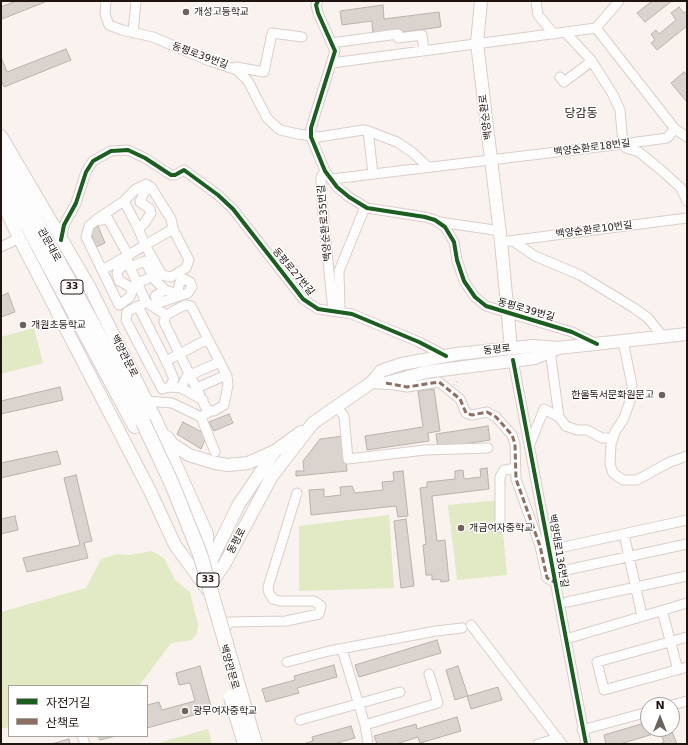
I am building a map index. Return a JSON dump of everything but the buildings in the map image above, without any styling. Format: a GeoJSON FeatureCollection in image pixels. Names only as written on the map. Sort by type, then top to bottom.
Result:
{"type":"FeatureCollection","features":[{"type":"Feature","properties":{"kind":"highway","name":"관문대로"},"geometry":{"type":"LineString","coordinates":[[1,152],[26,203],[113,361],[145,423]]}},
{"type":"Feature","properties":{"kind":"highway","name":"관문대로"},"geometry":{"type":"LineString","coordinates":[[1,176],[145,423]]}},
{"type":"Feature","properties":{"kind":"highway","name":"33"},"geometry":{"type":"LineString","coordinates":[[145,423],[164,487],[191,557],[245,744]]}},
{"type":"Feature","properties":{"kind":"highway","name":"33"},"geometry":{"type":"LineString","coordinates":[[145,423],[172,484],[200,554],[255,744]]}},
{"type":"Feature","properties":{"kind":"main road","name":"백양순환로"},"geometry":{"type":"LineString","coordinates":[[481,1],[477,43],[490,159],[505,239],[508,312],[512,354]]}},
{"type":"Feature","properties":{"kind":"main road","name":"백양관문로"},"geometry":{"type":"LineString","coordinates":[[1,136],[89,286],[146,401],[145,423],[207,534],[207,589],[250,744]]}},
{"type":"Feature","properties":{"kind":"main road","name":"백양관문로"},"geometry":{"type":"LineString","coordinates":[[1,199],[19,238],[124,439],[175,545],[207,589]]}},
{"type":"Feature","properties":{"kind":"main road","name":"동평로"},"geometry":{"type":"LineString","coordinates":[[372,382],[386,383],[426,372],[512,354],[533,346],[554,350],[686,335]]}},
{"type":"Feature","properties":{"kind":"main road","name":"동평로"},"geometry":{"type":"LineString","coordinates":[[207,589],[224,565],[272,476],[313,423],[372,382],[381,371],[402,364],[446,356],[512,354]]}},
{"type":"Feature","properties":{"kind":"main road"},"geometry":{"type":"LineString","coordinates":[[145,423],[189,455],[215,463],[228,465],[248,462],[275,451],[313,423]]}},
{"type":"Feature","properties":{"kind":"main road","name":"동평로"},"geometry":{"type":"LineString","coordinates":[[207,589],[212,559],[239,504],[275,451]]}},
{"type":"Feature","properties":{"kind":"street","name":"동평로39번길"},"geometry":{"type":"LineString","coordinates":[[106,1],[105,14],[109,26],[153,37],[207,60],[230,66],[237,70],[248,81],[271,123],[280,130],[311,137]]}},
{"type":"Feature","properties":{"kind":"street"},"geometry":{"type":"LineString","coordinates":[[133,33],[136,1]]}},
{"type":"Feature","properties":{"kind":"street"},"geometry":{"type":"LineString","coordinates":[[318,1],[318,12],[334,51],[332,63],[311,128],[311,137],[363,130],[368,131],[397,142],[412,152],[428,167]]}},
{"type":"Feature","properties":{"kind":"street"},"geometry":{"type":"LineString","coordinates":[[536,1],[538,15],[554,34]]}},
{"type":"Feature","properties":{"kind":"street"},"geometry":{"type":"LineString","coordinates":[[332,63],[596,28],[620,1]]}},
{"type":"Feature","properties":{"kind":"street"},"geometry":{"type":"LineString","coordinates":[[596,28],[675,129],[687,137]]}},
{"type":"Feature","properties":{"kind":"street"},"geometry":{"type":"LineString","coordinates":[[565,32],[592,61],[612,94],[620,110],[623,144],[626,148],[639,152],[661,170],[681,188],[687,201]]}},
{"type":"Feature","properties":{"kind":"street"},"geometry":{"type":"LineString","coordinates":[[230,66],[264,72],[272,33],[302,38]]}},
{"type":"Feature","properties":{"kind":"street"},"geometry":{"type":"LineString","coordinates":[[331,43],[398,34],[398,38],[422,35],[424,50]]}},
{"type":"Feature","properties":{"kind":"street"},"geometry":{"type":"LineString","coordinates":[[560,78],[564,82],[592,61]]}},
{"type":"Feature","properties":{"kind":"street","name":"백양순환로18번길"},"geometry":{"type":"LineString","coordinates":[[332,179],[667,138],[675,129]]}},
{"type":"Feature","properties":{"kind":"street"},"geometry":{"type":"LineString","coordinates":[[368,131],[373,174]]}},
{"type":"Feature","properties":{"kind":"street","name":"백양순환로35번길"},"geometry":{"type":"LineString","coordinates":[[311,137],[325,171],[321,177],[321,192],[333,311]]}},
{"type":"Feature","properties":{"kind":"street","name":"동평로27번길"},"geometry":{"type":"LineString","coordinates":[[61,240],[64,225],[76,203],[86,172],[93,161],[111,152],[128,150],[146,158],[171,175],[175,175],[184,170],[218,195],[233,209],[303,298],[318,309],[352,314],[419,342],[446,356]]}},
{"type":"Feature","properties":{"kind":"street"},"geometry":{"type":"LineString","coordinates":[[325,171],[349,196],[365,207],[378,211],[426,217],[440,222],[494,230],[505,239],[535,256],[580,275],[634,308],[652,322],[663,337]]}},
{"type":"Feature","properties":{"kind":"street"},"geometry":{"type":"LineString","coordinates":[[124,201],[145,245],[162,275],[171,277],[179,273],[186,268],[189,260],[173,229],[171,219],[151,187],[146,184],[136,189],[124,201],[89,226],[86,237],[119,305],[130,297],[132,291],[129,286],[119,282],[116,273],[145,245],[173,229]]}},
{"type":"Feature","properties":{"kind":"street"},"geometry":{"type":"LineString","coordinates":[[138,228],[144,224],[151,213],[150,209],[140,202],[144,192],[151,187]]}},
{"type":"Feature","properties":{"kind":"street"},"geometry":{"type":"LineString","coordinates":[[333,311],[340,307],[339,271],[365,207]]}},
{"type":"Feature","properties":{"kind":"street","name":"백양순환로10번길"},"geometry":{"type":"LineString","coordinates":[[505,239],[687,218]]}},
{"type":"Feature","properties":{"kind":"street"},"geometry":{"type":"LineString","coordinates":[[95,221],[108,219],[128,262],[137,283],[142,304],[174,379],[170,387]]}},
{"type":"Feature","properties":{"kind":"street","name":"동평로39번길"},"geometry":{"type":"LineString","coordinates":[[440,222],[445,227],[454,242],[461,272],[469,290],[486,306],[572,332],[597,344]]}},
{"type":"Feature","properties":{"kind":"street"},"geometry":{"type":"LineString","coordinates":[[1,247],[19,238]]}},
{"type":"Feature","properties":{"kind":"street"},"geometry":{"type":"LineString","coordinates":[[102,270],[128,262],[145,261],[155,280],[165,290]]}},
{"type":"Feature","properties":{"kind":"street"},"geometry":{"type":"LineString","coordinates":[[137,283],[146,279]]}},
{"type":"Feature","properties":{"kind":"street"},"geometry":{"type":"LineString","coordinates":[[142,304],[166,315]]}},
{"type":"Feature","properties":{"kind":"street"},"geometry":{"type":"LineString","coordinates":[[142,304],[126,312],[126,320],[162,388],[181,388],[202,400]]}},
{"type":"Feature","properties":{"kind":"street"},"geometry":{"type":"LineString","coordinates":[[201,417],[224,405],[228,385],[226,375],[192,306],[185,305],[166,315],[164,322],[202,400],[210,411]]}},
{"type":"Feature","properties":{"kind":"street"},"geometry":{"type":"LineString","coordinates":[[166,361],[208,339]]}},
{"type":"Feature","properties":{"kind":"street"},"geometry":{"type":"LineString","coordinates":[[623,341],[632,385],[632,395],[624,418],[613,438],[610,448],[610,467],[614,474],[623,480],[637,480],[670,462],[687,456]]}},
{"type":"Feature","properties":{"kind":"street"},"geometry":{"type":"LineString","coordinates":[[554,350],[559,417]]}},
{"type":"Feature","properties":{"kind":"street","name":"백양대로136번길"},"geometry":{"type":"LineString","coordinates":[[512,354],[550,550],[582,730],[586,744]]}},
{"type":"Feature","properties":{"kind":"street"},"geometry":{"type":"LineString","coordinates":[[181,388],[189,374],[220,362]]}},
{"type":"Feature","properties":{"kind":"street"},"geometry":{"type":"LineString","coordinates":[[197,388],[226,375]]}},
{"type":"Feature","properties":{"kind":"street"},"geometry":{"type":"LineString","coordinates":[[386,383],[408,387],[439,382],[460,399],[466,413],[472,415],[487,412],[496,417],[512,435],[515,444],[516,479],[540,546],[547,578],[556,583]]}},
{"type":"Feature","properties":{"kind":"street"},"geometry":{"type":"LineString","coordinates":[[146,401],[172,403],[201,417],[215,452]]}},
{"type":"Feature","properties":{"kind":"street"},"geometry":{"type":"LineString","coordinates":[[336,406],[344,416],[348,458],[425,450],[488,448]]}},
{"type":"Feature","properties":{"kind":"street"},"geometry":{"type":"LineString","coordinates":[[530,444],[544,408],[559,417],[566,426],[577,430],[587,430],[602,438],[613,438]]}},
{"type":"Feature","properties":{"kind":"street"},"geometry":{"type":"LineString","coordinates":[[500,527],[500,477],[504,470],[516,468]]}},
{"type":"Feature","properties":{"kind":"street"},"geometry":{"type":"LineString","coordinates":[[220,638],[230,622],[286,620],[319,614],[321,606],[314,601],[280,601],[273,599],[269,593],[268,587],[297,494]]}},
{"type":"Feature","properties":{"kind":"street"},"geometry":{"type":"LineString","coordinates":[[550,550],[687,520]]}},
{"type":"Feature","properties":{"kind":"street"},"geometry":{"type":"LineString","coordinates":[[624,534],[642,616]]}},
{"type":"Feature","properties":{"kind":"street"},"geometry":{"type":"LineString","coordinates":[[562,572],[687,544]]}},
{"type":"Feature","properties":{"kind":"street"},"geometry":{"type":"LineString","coordinates":[[567,602],[687,576]]}},
{"type":"Feature","properties":{"kind":"street"},"geometry":{"type":"LineString","coordinates":[[566,639],[687,603]]}},
{"type":"Feature","properties":{"kind":"street"},"geometry":{"type":"LineString","coordinates":[[662,610],[670,641],[683,668],[604,690],[596,662],[670,641],[687,637]]}},
{"type":"Feature","properties":{"kind":"street"},"geometry":{"type":"LineString","coordinates":[[471,625],[560,741],[538,744]]}},
{"type":"Feature","properties":{"kind":"street"},"geometry":{"type":"LineString","coordinates":[[287,662],[342,649],[436,631],[462,628]]}},
{"type":"Feature","properties":{"kind":"street"},"geometry":{"type":"LineString","coordinates":[[342,649],[365,725],[368,744]]}},
{"type":"Feature","properties":{"kind":"street"},"geometry":{"type":"LineString","coordinates":[[365,725],[438,703],[429,674]]}},
{"type":"Feature","properties":{"kind":"street"},"geometry":{"type":"LineString","coordinates":[[300,720],[359,705],[400,692]]}},
{"type":"Feature","properties":{"kind":"street"},"geometry":{"type":"LineString","coordinates":[[582,730],[640,714]]}},
{"type":"Feature","properties":{"kind":"green space"},"geometry":{"type":"Polygon","coordinates":[[[34,328],[43,363],[1,374],[1,337],[34,328]]]}},
{"type":"Feature","properties":{"kind":"green space"},"geometry":{"type":"Polygon","coordinates":[[[500,500],[507,575],[457,580],[448,505],[500,500]]]}},
{"type":"Feature","properties":{"kind":"green space"},"geometry":{"type":"Polygon","coordinates":[[[389,515],[394,588],[299,591],[299,526],[389,515]]]}},
{"type":"Feature","properties":{"kind":"green space"},"geometry":{"type":"Polygon","coordinates":[[[152,551],[164,558],[175,580],[190,592],[198,625],[197,633],[192,640],[171,643],[140,685],[8,685],[8,727],[1,729],[1,612],[86,588],[101,559],[117,554],[129,555],[152,551]]]}},
{"type":"Feature","properties":{"kind":"green space"},"geometry":{"type":"Polygon","coordinates":[[[208,729],[212,744],[155,744],[208,729]]]}},
{"type":"Feature","properties":{"kind":"marked path"},"geometry":{"type":"LineString","coordinates":[[386,383],[407,387],[439,382],[460,399],[466,413],[472,415],[487,412],[496,417],[512,435],[515,444],[516,479],[540,546],[547,578],[556,583]]}},
{"type":"Feature","properties":{"kind":"cycle path"},"geometry":{"type":"LineString","coordinates":[[318,1],[316,5],[318,13],[335,51],[311,128],[311,137],[325,171],[337,187],[349,197],[367,208],[425,217],[435,220],[445,227],[454,242],[457,260],[464,281],[475,297],[486,306],[572,332],[597,344]]}},
{"type":"Feature","properties":{"kind":"cycle path"},"geometry":{"type":"LineString","coordinates":[[61,240],[64,225],[76,203],[86,172],[93,161],[111,151],[128,150],[145,158],[171,175],[175,175],[184,170],[218,195],[233,209],[303,299],[318,309],[352,314],[419,342],[446,356]]}},
{"type":"Feature","properties":{"kind":"cycle path"},"geometry":{"type":"LineString","coordinates":[[513,360],[586,744]]}},
{"type":"Feature","properties":{"kind":"place","name":"개성고등학교"},"geometry":{"type":"Point","coordinates":[186,12]}},
{"type":"Feature","properties":{"kind":"place","name":"개원초등학교"},"geometry":{"type":"Point","coordinates":[23,325]}},
{"type":"Feature","properties":{"kind":"place","name":"한울독서문화원문고"},"geometry":{"type":"Point","coordinates":[662,395]}},
{"type":"Feature","properties":{"kind":"place","name":"개금여자중학교"},"geometry":{"type":"Point","coordinates":[461,528]}},
{"type":"Feature","properties":{"kind":"place","name":"광무여자중학교"},"geometry":{"type":"Point","coordinates":[185,711]}},
{"type":"Feature","properties":{"kind":"district","name":"당감동"},"geometry":{"type":"Point","coordinates":[581,114]}}]}
